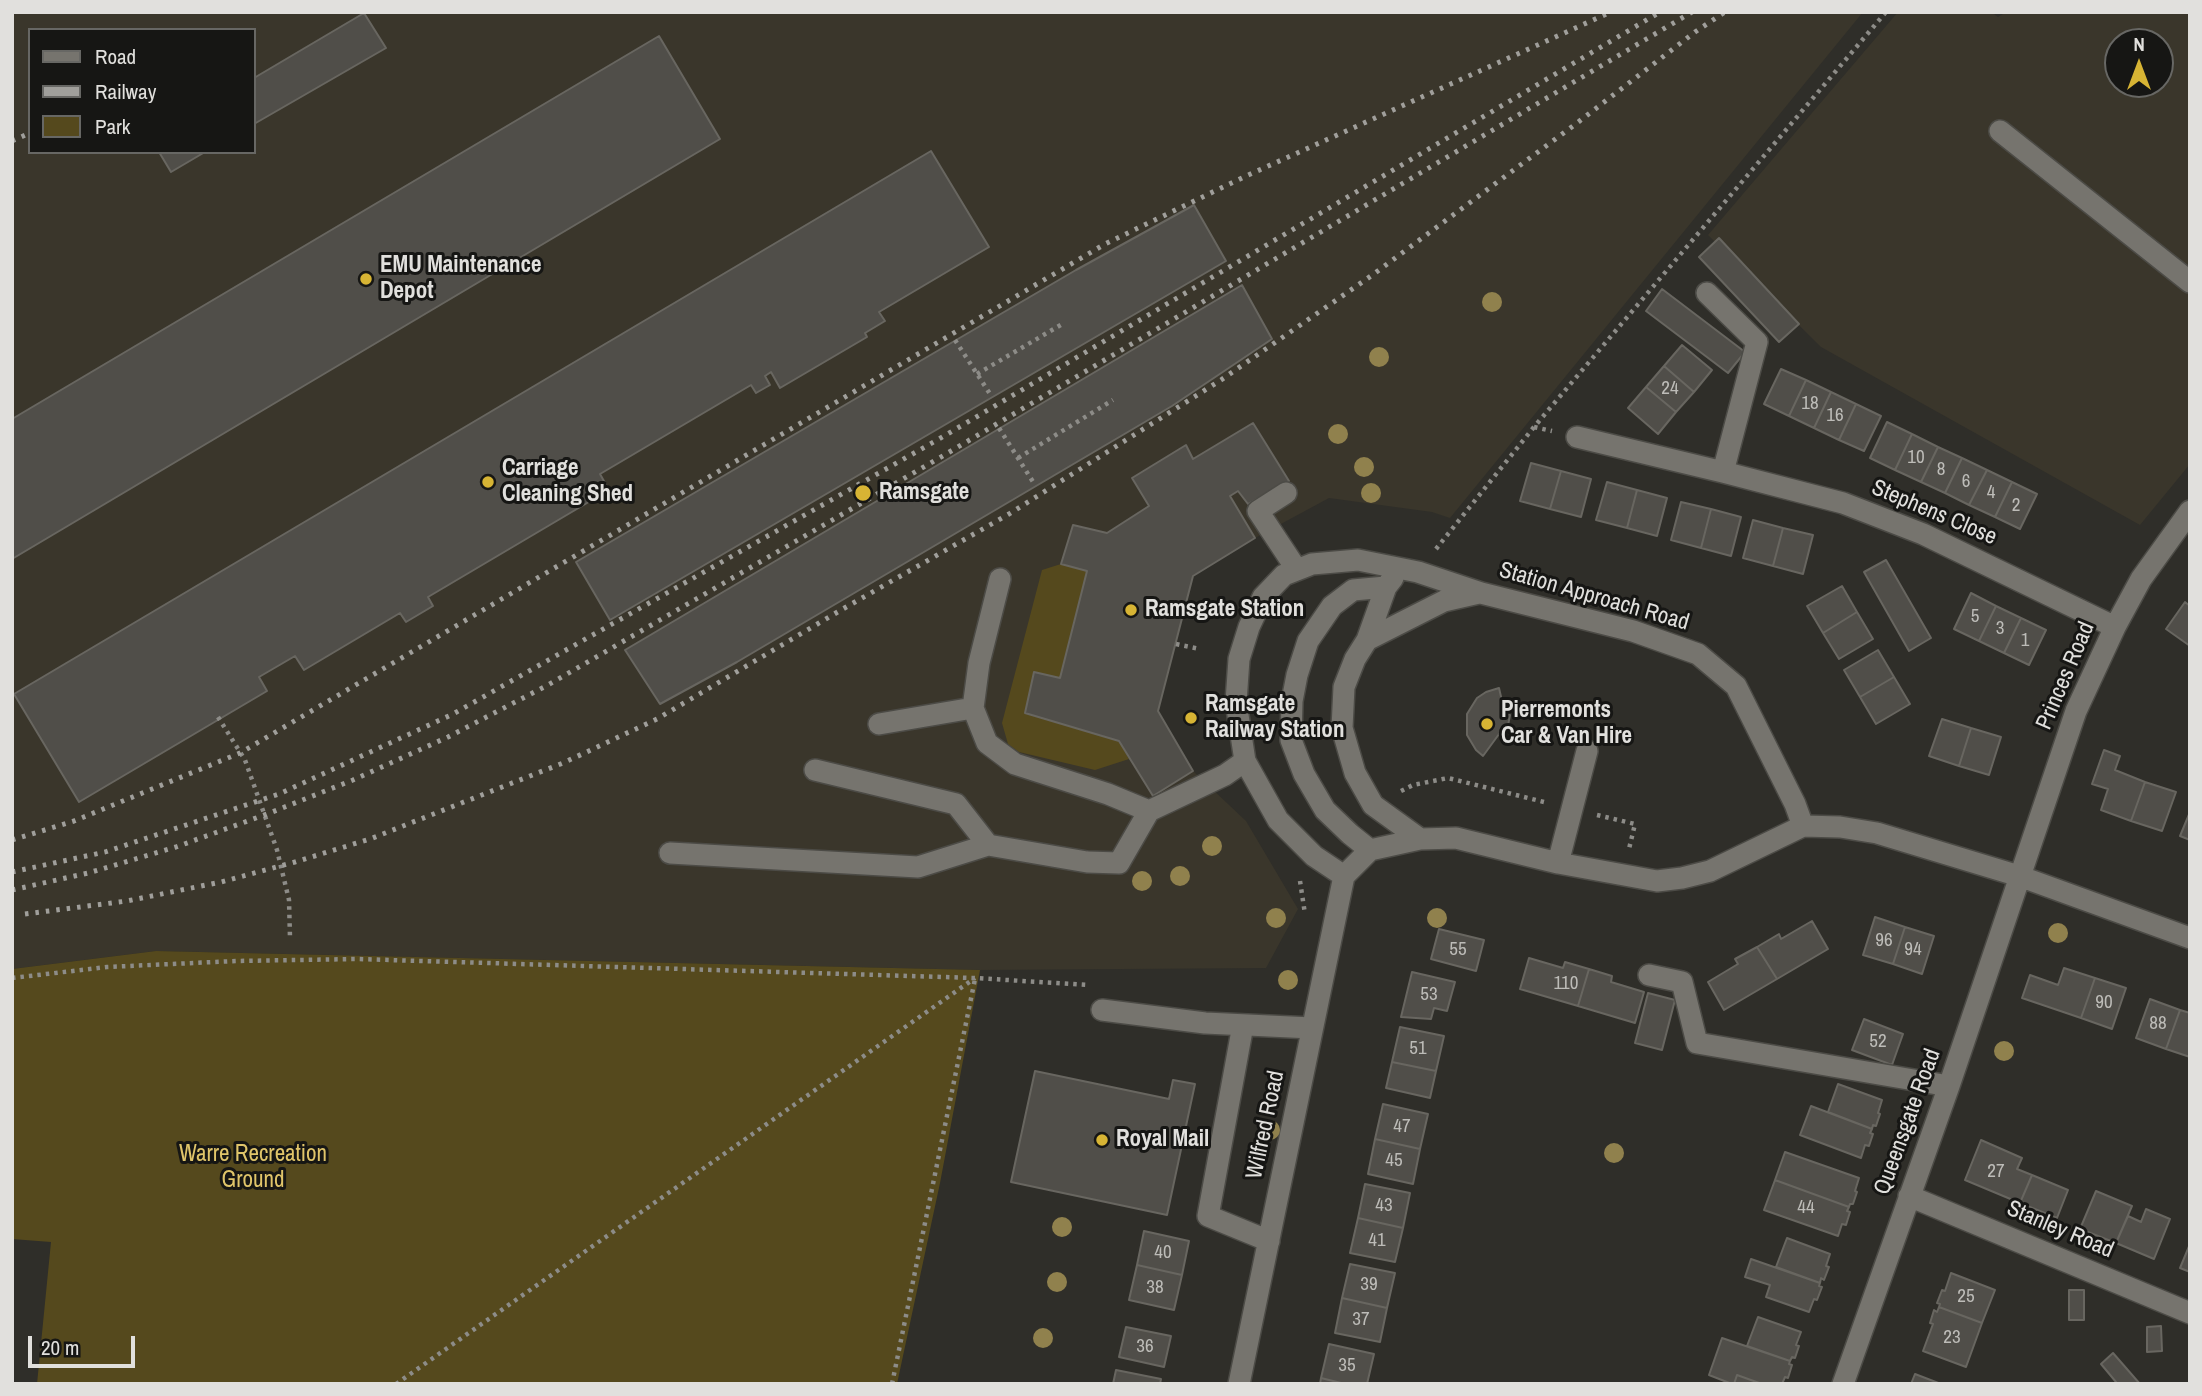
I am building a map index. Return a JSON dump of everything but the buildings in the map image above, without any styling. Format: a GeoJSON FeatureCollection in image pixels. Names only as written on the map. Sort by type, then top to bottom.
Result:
{"type":"FeatureCollection","features":[{"type":"Feature","properties":{"kind":"street"},"geometry":{"type":"LineString","coordinates":[[2000,131],[2190,282]]}},
{"type":"Feature","properties":{"kind":"street"},"geometry":{"type":"LineString","coordinates":[[1707,293],[1757,342],[1723,471]]}},
{"type":"Feature","properties":{"kind":"street","name":"Stephens Close"},"geometry":{"type":"LineString","coordinates":[[1577,437],[1723,471],[1843,503],[1923,534],[2115,627]]}},
{"type":"Feature","properties":{"kind":"street"},"geometry":{"type":"LineString","coordinates":[[1286,494],[1258,511],[1297,570]]}},
{"type":"Feature","properties":{"kind":"street","name":"Princes Road"},"geometry":{"type":"LineString","coordinates":[[2019,876],[2076,711],[2115,627],[2141,579],[2190,511]]}},
{"type":"Feature","properties":{"kind":"street","name":"Station Approach Road"},"geometry":{"type":"LineString","coordinates":[[1344,876],[1314,856],[1278,820],[1245,761],[1236,702],[1239,659],[1263,597],[1284,575],[1312,565],[1358,560],[1410,570],[1481,593],[1633,631],[1698,654],[1735,686],[1803,825]]}},
{"type":"Feature","properties":{"kind":"street"},"geometry":{"type":"LineString","coordinates":[[1370,850],[1325,810],[1304,774],[1291,740],[1292,701],[1308,641],[1332,606],[1353,590],[1385,587],[1410,570]]}},
{"type":"Feature","properties":{"kind":"street"},"geometry":{"type":"LineString","coordinates":[[1000,579],[979,663],[973,708],[987,743],[1016,764],[1108,794],[1149,811]]}},
{"type":"Feature","properties":{"kind":"street"},"geometry":{"type":"LineString","coordinates":[[1385,587],[1367,640],[1355,659],[1344,687],[1342,729],[1355,774],[1373,805],[1420,839]]}},
{"type":"Feature","properties":{"kind":"street","name":"Station Approach Road"},"geometry":{"type":"LineString","coordinates":[[1367,640],[1444,601],[1481,593]]}},
{"type":"Feature","properties":{"kind":"street"},"geometry":{"type":"LineString","coordinates":[[879,724],[973,708]]}},
{"type":"Feature","properties":{"kind":"street"},"geometry":{"type":"LineString","coordinates":[[1558,863],[1587,751]]}},
{"type":"Feature","properties":{"kind":"street"},"geometry":{"type":"LineString","coordinates":[[670,853],[918,867],[988,845],[1087,862],[1119,863],[1149,811],[1225,775],[1245,761]]}},
{"type":"Feature","properties":{"kind":"street"},"geometry":{"type":"LineString","coordinates":[[814,771],[956,804],[988,845]]}},
{"type":"Feature","properties":{"kind":"street"},"geometry":{"type":"LineString","coordinates":[[1344,876],[1370,850],[1420,839],[1456,838],[1558,863],[1657,881],[1682,878],[1710,870],[1803,825],[1840,827],[1877,833],[2019,876],[2190,938]]}},
{"type":"Feature","properties":{"kind":"street","name":"Wilfred Road"},"geometry":{"type":"LineString","coordinates":[[1239,1384],[1344,876]]}},
{"type":"Feature","properties":{"kind":"street","name":"Queensgate Road"},"geometry":{"type":"LineString","coordinates":[[1843,1384],[1949,1086],[2019,876]]}},
{"type":"Feature","properties":{"kind":"street"},"geometry":{"type":"LineString","coordinates":[[1650,975],[1682,982],[1697,1043],[1949,1086]]}},
{"type":"Feature","properties":{"kind":"street"},"geometry":{"type":"LineString","coordinates":[[1102,1010],[1205,1023],[1312,1028]]}},
{"type":"Feature","properties":{"kind":"street"},"geometry":{"type":"LineString","coordinates":[[1243,1025],[1208,1216],[1269,1241]]}},
{"type":"Feature","properties":{"kind":"street","name":"Stanley Road"},"geometry":{"type":"LineString","coordinates":[[1909,1195],[2190,1313]]}},
{"type":"Feature","properties":{"kind":"path"},"geometry":{"type":"LineString","coordinates":[[1410,570],[1886,12]]}},
{"type":"Feature","properties":{"kind":"path"},"geometry":{"type":"LineString","coordinates":[[977,374],[1064,323]]}},
{"type":"Feature","properties":{"kind":"path"},"geometry":{"type":"LineString","coordinates":[[955,340],[992,397]]}},
{"type":"Feature","properties":{"kind":"path"},"geometry":{"type":"LineString","coordinates":[[1018,458],[1113,401]]}},
{"type":"Feature","properties":{"kind":"path"},"geometry":{"type":"LineString","coordinates":[[999,428],[1035,485]]}},
{"type":"Feature","properties":{"kind":"path"},"geometry":{"type":"LineString","coordinates":[[1176,644],[1200,649]]}},
{"type":"Feature","properties":{"kind":"path"},"geometry":{"type":"LineString","coordinates":[[218,717],[245,760],[277,850],[289,900],[290,938]]}},
{"type":"Feature","properties":{"kind":"path"},"geometry":{"type":"LineString","coordinates":[[12,978],[107,967],[357,959],[975,978]]}},
{"type":"Feature","properties":{"kind":"path"},"geometry":{"type":"LineString","coordinates":[[396,1384],[975,978]]}},
{"type":"Feature","properties":{"kind":"path"},"geometry":{"type":"LineString","coordinates":[[892,1384],[975,978]]}},
{"type":"Feature","properties":{"kind":"shaded area"},"geometry":{"type":"Polygon","coordinates":[[[12,12],[1863,12],[1450,518],[1432,512],[1329,498],[1255,538],[1193,576],[1158,711],[1193,771],[1246,821],[1298,909],[1266,968],[980,970],[156,951],[12,969],[12,12]]]}},
{"type":"Feature","properties":{"kind":"shaded area"},"geometry":{"type":"Polygon","coordinates":[[[1898,12],[1991,12],[1998,17],[2006,12],[2190,12],[2190,464],[2140,525],[1821,347],[1708,235],[1898,12]]]}},
{"type":"Feature","properties":{"kind":"green space"},"geometry":{"type":"Polygon","coordinates":[[[1061,564],[1087,571],[1060,678],[1034,672],[1025,713],[1119,741],[1129,759],[1095,770],[1019,752],[1008,744],[1002,723],[1042,570],[1061,564]]]}},
{"type":"Feature","properties":{"kind":"green space","name":"Warre Recreation Ground"},"geometry":{"type":"Polygon","coordinates":[[[156,951],[980,970],[940,1183],[897,1384],[37,1384],[51,1242],[12,1239],[12,969],[156,951]]]}},
{"type":"Feature","properties":{"kind":"railway"},"geometry":{"type":"LineString","coordinates":[[12,840],[74,821],[240,753],[1105,244],[1246,176],[1611,12]]}},
{"type":"Feature","properties":{"kind":"railway"},"geometry":{"type":"LineString","coordinates":[[12,872],[105,852],[279,794],[453,714],[939,439],[1660,12]]}},
{"type":"Feature","properties":{"kind":"railway"},"geometry":{"type":"LineString","coordinates":[[12,890],[88,873],[176,847],[267,814],[353,780],[448,737],[548,685],[946,454],[1692,12]]}},
{"type":"Feature","properties":{"kind":"railway"},"geometry":{"type":"LineString","coordinates":[[25,914],[127,901],[221,882],[370,839],[563,763],[657,719],[1009,514],[1221,380],[1371,276],[1725,12]]}},
{"type":"Feature","properties":{"kind":"railway"},"geometry":{"type":"LineString","coordinates":[[12,141],[28,134]]}},
{"type":"Feature","properties":{"kind":"place","name":"EMU Maintenance Depot"},"geometry":{"type":"Point","coordinates":[366,279]}},
{"type":"Feature","properties":{"kind":"place","name":"Carriage Cleaning Shed"},"geometry":{"type":"Point","coordinates":[488,482]}},
{"type":"Feature","properties":{"kind":"place","name":"Ramsgate"},"geometry":{"type":"Point","coordinates":[863,493]}},
{"type":"Feature","properties":{"kind":"place","name":"Ramsgate Station"},"geometry":{"type":"Point","coordinates":[1131,610]}},
{"type":"Feature","properties":{"kind":"place","name":"Ramsgate Railway Station"},"geometry":{"type":"Point","coordinates":[1191,718]}},
{"type":"Feature","properties":{"kind":"place","name":"Pierremonts Car & Van Hire"},"geometry":{"type":"Point","coordinates":[1487,724]}},
{"type":"Feature","properties":{"kind":"place","name":"Royal Mail"},"geometry":{"type":"Point","coordinates":[1102,1140]}}]}
